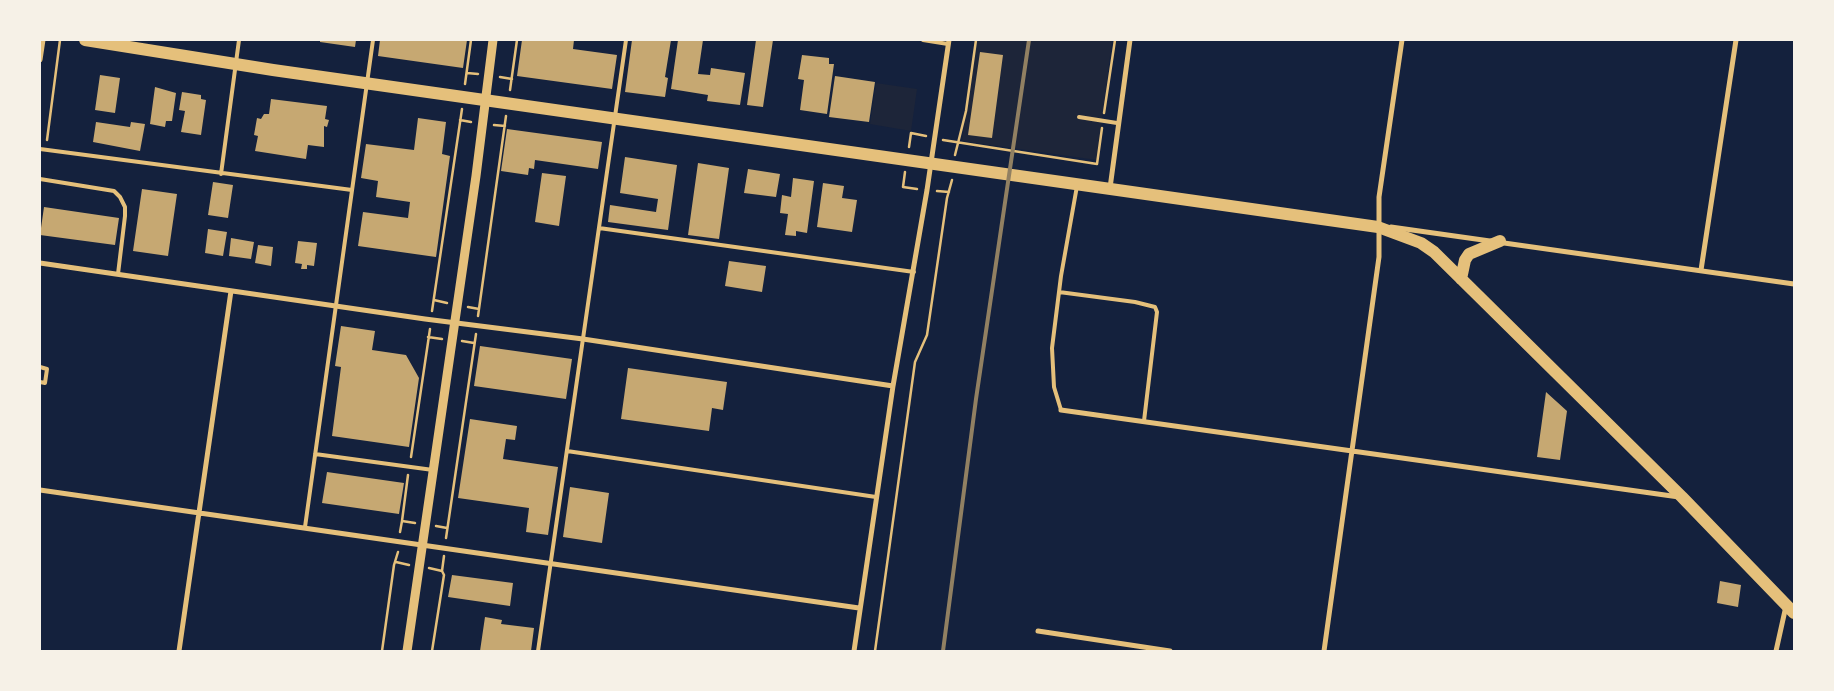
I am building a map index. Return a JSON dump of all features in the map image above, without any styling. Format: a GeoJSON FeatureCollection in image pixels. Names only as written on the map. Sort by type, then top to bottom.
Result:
{"type":"FeatureCollection","features":[{"type":"Feature","properties":{"kind":"main road"},"geometry":{"type":"LineString","coordinates":[[85,40],[236,65],[1378,227],[1421,243],[1462,279],[1682,498],[1790,609]]}},
{"type":"Feature","properties":{"kind":"main road"},"geometry":{"type":"LineString","coordinates":[[1462,279],[1465,260],[1469,254],[1500,242]]}},
{"type":"Feature","properties":{"kind":"street"},"geometry":{"type":"LineString","coordinates":[[40,60],[43,40]]}},
{"type":"Feature","properties":{"kind":"street"},"geometry":{"type":"LineString","coordinates":[[407,651],[487,101],[494,40]]}},
{"type":"Feature","properties":{"kind":"street"},"geometry":{"type":"LineString","coordinates":[[1109,190],[1130,40]]}},
{"type":"Feature","properties":{"kind":"street"},"geometry":{"type":"LineString","coordinates":[[1324,651],[1379,257],[1379,197],[1402,40]]}},
{"type":"Feature","properties":{"kind":"street"},"geometry":{"type":"LineString","coordinates":[[1700,270],[1736,40]]}},
{"type":"Feature","properties":{"kind":"street"},"geometry":{"type":"LineString","coordinates":[[854,651],[893,386],[914,272],[949,42]]}},
{"type":"Feature","properties":{"kind":"street"},"geometry":{"type":"LineString","coordinates":[[1378,227],[1404,227],[1794,284]]}},
{"type":"Feature","properties":{"kind":"street"},"geometry":{"type":"LineString","coordinates":[[40,263],[455,323],[583,339],[893,386]]}},
{"type":"Feature","properties":{"kind":"street"},"geometry":{"type":"LineString","coordinates":[[178,651],[231,291]]}},
{"type":"Feature","properties":{"kind":"street"},"geometry":{"type":"LineString","coordinates":[[1061,410],[1682,498]]}},
{"type":"Feature","properties":{"kind":"street"},"geometry":{"type":"LineString","coordinates":[[40,490],[859,608]]}},
{"type":"Feature","properties":{"kind":"street"},"geometry":{"type":"LineString","coordinates":[[1776,651],[1790,609]]}},
{"type":"Feature","properties":{"kind":"street"},"geometry":{"type":"LineString","coordinates":[[1038,631],[1170,651]]}},
{"type":"Feature","properties":{"kind":"lane"},"geometry":{"type":"LineString","coordinates":[[220,174],[239,40]]}},
{"type":"Feature","properties":{"kind":"lane"},"geometry":{"type":"LineString","coordinates":[[305,527],[373,40]]}},
{"type":"Feature","properties":{"kind":"lane"},"geometry":{"type":"LineString","coordinates":[[538,651],[626,40]]}},
{"type":"Feature","properties":{"kind":"lane"},"geometry":{"type":"LineString","coordinates":[[923,40],[949,42]]}},
{"type":"Feature","properties":{"kind":"lane"},"geometry":{"type":"LineString","coordinates":[[1079,117],[1118,123]]}},
{"type":"Feature","properties":{"kind":"lane"},"geometry":{"type":"LineString","coordinates":[[40,149],[352,190]]}},
{"type":"Feature","properties":{"kind":"lane"},"geometry":{"type":"LineString","coordinates":[[40,179],[114,191],[120,197],[125,207],[125,216],[118,274]]}},
{"type":"Feature","properties":{"kind":"lane"},"geometry":{"type":"LineString","coordinates":[[1061,410],[1052,368],[1052,348],[1059,292],[1078,184]]}},
{"type":"Feature","properties":{"kind":"lane"},"geometry":{"type":"LineString","coordinates":[[599,228],[914,272]]}},
{"type":"Feature","properties":{"kind":"lane"},"geometry":{"type":"LineString","coordinates":[[1059,292],[1135,302],[1155,307],[1157,312],[1144,422]]}},
{"type":"Feature","properties":{"kind":"lane"},"geometry":{"type":"LineString","coordinates":[[40,367],[47,369],[45,383],[40,382]]}},
{"type":"Feature","properties":{"kind":"lane"},"geometry":{"type":"LineString","coordinates":[[567,451],[876,497]]}},
{"type":"Feature","properties":{"kind":"lane"},"geometry":{"type":"LineString","coordinates":[[316,454],[433,470]]}},
{"type":"Feature","properties":{"kind":"path"},"geometry":{"type":"LineString","coordinates":[[46,150],[60,40]]}},
{"type":"Feature","properties":{"kind":"path"},"geometry":{"type":"LineString","coordinates":[[467,73],[471,40]]}},
{"type":"Feature","properties":{"kind":"path"},"geometry":{"type":"LineString","coordinates":[[479,309],[517,40]]}},
{"type":"Feature","properties":{"kind":"path"},"geometry":{"type":"LineString","coordinates":[[956,150],[966,111],[976,40]]}},
{"type":"Feature","properties":{"kind":"path"},"geometry":{"type":"LineString","coordinates":[[958,144],[1097,164],[1115,40]]}},
{"type":"Feature","properties":{"kind":"path"},"geometry":{"type":"LineString","coordinates":[[434,300],[460,120]]}},
{"type":"Feature","properties":{"kind":"path"},"geometry":{"type":"LineString","coordinates":[[875,651],[915,362],[927,336],[947,198],[951,186]]}},
{"type":"Feature","properties":{"kind":"path"},"geometry":{"type":"LineString","coordinates":[[402,521],[428,337]]}},
{"type":"Feature","properties":{"kind":"path"},"geometry":{"type":"LineString","coordinates":[[432,651],[444,576],[442,571],[474,343]]}},
{"type":"Feature","properties":{"kind":"path"},"geometry":{"type":"LineString","coordinates":[[382,651],[394,565],[396,562]]}},
{"type":"Feature","properties":{"kind":"shaded area"},"geometry":{"type":"Polygon","coordinates":[[[977,40],[1112,40],[1097,160],[962,141],[977,40]]]}},
{"type":"Feature","properties":{"kind":"shaded area"},"geometry":{"type":"Polygon","coordinates":[[[876,83],[917,89],[911,131],[870,124],[876,83]]]}},
{"type":"Feature","properties":{"kind":"building"},"geometry":{"type":"Polygon","coordinates":[[[320,40],[356,40],[355,47],[320,42],[320,40]]]}},
{"type":"Feature","properties":{"kind":"building"},"geometry":{"type":"Polygon","coordinates":[[[380,40],[467,40],[463,68],[378,56],[380,40]]]}},
{"type":"Feature","properties":{"kind":"building"},"geometry":{"type":"Polygon","coordinates":[[[522,40],[574,40],[573,49],[617,55],[612,89],[517,76],[522,40]]]}},
{"type":"Feature","properties":{"kind":"building"},"geometry":{"type":"Polygon","coordinates":[[[632,40],[671,40],[665,77],[668,78],[665,97],[625,92],[632,40]]]}},
{"type":"Feature","properties":{"kind":"building"},"geometry":{"type":"Polygon","coordinates":[[[678,40],[703,40],[698,74],[710,75],[711,68],[745,73],[740,105],[707,101],[708,95],[671,89],[678,40]]]}},
{"type":"Feature","properties":{"kind":"building"},"geometry":{"type":"Polygon","coordinates":[[[756,40],[773,40],[763,107],[747,105],[756,40]]]}},
{"type":"Feature","properties":{"kind":"building"},"geometry":{"type":"Polygon","coordinates":[[[980,52],[1003,55],[992,138],[968,135],[980,52]]]}},
{"type":"Feature","properties":{"kind":"building"},"geometry":{"type":"Polygon","coordinates":[[[802,55],[829,58],[829,64],[834,64],[827,114],[800,110],[804,80],[798,79],[802,55]]]}},
{"type":"Feature","properties":{"kind":"building"},"geometry":{"type":"Polygon","coordinates":[[[100,75],[120,78],[115,113],[95,110],[100,75]]]}},
{"type":"Feature","properties":{"kind":"building"},"geometry":{"type":"Polygon","coordinates":[[[835,76],[875,82],[869,122],[829,117],[835,76]]]}},
{"type":"Feature","properties":{"kind":"building"},"geometry":{"type":"Polygon","coordinates":[[[155,87],[176,93],[172,121],[166,121],[165,127],[150,124],[155,87]]]}},
{"type":"Feature","properties":{"kind":"building"},"geometry":{"type":"Polygon","coordinates":[[[182,92],[201,95],[201,99],[206,100],[201,135],[181,132],[185,111],[179,110],[182,92]]]}},
{"type":"Feature","properties":{"kind":"building"},"geometry":{"type":"Polygon","coordinates":[[[271,99],[327,106],[325,119],[329,120],[327,127],[324,126],[324,147],[308,145],[306,159],[255,151],[258,136],[254,135],[257,118],[261,119],[264,114],[269,114],[271,99]]]}},
{"type":"Feature","properties":{"kind":"building"},"geometry":{"type":"Polygon","coordinates":[[[418,118],[446,122],[442,154],[450,156],[436,257],[358,246],[363,212],[408,218],[410,202],[376,197],[378,181],[361,178],[366,144],[414,150],[418,118]]]}},
{"type":"Feature","properties":{"kind":"building"},"geometry":{"type":"Polygon","coordinates":[[[96,122],[130,127],[131,122],[145,124],[140,151],[93,142],[96,122]]]}},
{"type":"Feature","properties":{"kind":"building"},"geometry":{"type":"Polygon","coordinates":[[[507,129],[602,142],[598,169],[535,160],[534,169],[529,168],[528,175],[501,171],[507,129]]]}},
{"type":"Feature","properties":{"kind":"building"},"geometry":{"type":"Polygon","coordinates":[[[625,157],[677,165],[668,230],[608,222],[610,205],[656,212],[658,199],[620,193],[625,157]]]}},
{"type":"Feature","properties":{"kind":"building"},"geometry":{"type":"Polygon","coordinates":[[[698,163],[729,168],[719,239],[688,235],[698,163]]]}},
{"type":"Feature","properties":{"kind":"building"},"geometry":{"type":"Polygon","coordinates":[[[748,169],[780,174],[776,197],[744,193],[748,169]]]}},
{"type":"Feature","properties":{"kind":"building"},"geometry":{"type":"Polygon","coordinates":[[[542,173],[566,176],[559,226],[535,222],[542,173]]]}},
{"type":"Feature","properties":{"kind":"building"},"geometry":{"type":"Polygon","coordinates":[[[793,178],[814,181],[807,233],[796,231],[796,236],[785,235],[788,214],[780,213],[782,195],[791,197],[793,178]]]}},
{"type":"Feature","properties":{"kind":"building"},"geometry":{"type":"Polygon","coordinates":[[[213,182],[233,185],[228,218],[208,215],[213,182]]]}},
{"type":"Feature","properties":{"kind":"building"},"geometry":{"type":"Polygon","coordinates":[[[823,183],[844,186],[842,198],[857,200],[852,232],[817,227],[823,183]]]}},
{"type":"Feature","properties":{"kind":"building"},"geometry":{"type":"Polygon","coordinates":[[[142,189],[177,194],[168,256],[133,251],[142,189]]]}},
{"type":"Feature","properties":{"kind":"building"},"geometry":{"type":"Polygon","coordinates":[[[44,207],[119,218],[115,245],[40,235],[44,207]]]}},
{"type":"Feature","properties":{"kind":"building"},"geometry":{"type":"Polygon","coordinates":[[[208,229],[227,232],[223,256],[205,253],[208,229]]]}},
{"type":"Feature","properties":{"kind":"building"},"geometry":{"type":"Polygon","coordinates":[[[231,238],[254,242],[251,259],[229,256],[231,238]]]}},
{"type":"Feature","properties":{"kind":"building"},"geometry":{"type":"Polygon","coordinates":[[[298,241],[317,243],[314,266],[307,265],[307,269],[301,269],[302,264],[295,263],[298,241]]]}},
{"type":"Feature","properties":{"kind":"building"},"geometry":{"type":"Polygon","coordinates":[[[258,245],[273,247],[271,266],[255,263],[258,245]]]}},
{"type":"Feature","properties":{"kind":"building"},"geometry":{"type":"Polygon","coordinates":[[[729,261],[766,266],[762,292],[725,286],[729,261]]]}},
{"type":"Feature","properties":{"kind":"building"},"geometry":{"type":"Polygon","coordinates":[[[341,326],[375,331],[372,350],[406,355],[419,378],[409,447],[332,436],[341,367],[335,366],[341,326]]]}},
{"type":"Feature","properties":{"kind":"building"},"geometry":{"type":"Polygon","coordinates":[[[480,346],[572,359],[566,399],[474,386],[480,346]]]}},
{"type":"Feature","properties":{"kind":"building"},"geometry":{"type":"Polygon","coordinates":[[[628,368],[727,382],[723,410],[712,408],[709,431],[621,419],[628,368]]]}},
{"type":"Feature","properties":{"kind":"building"},"geometry":{"type":"Polygon","coordinates":[[[1546,392],[1567,411],[1560,460],[1537,457],[1546,392]]]}},
{"type":"Feature","properties":{"kind":"building"},"geometry":{"type":"Polygon","coordinates":[[[470,419],[517,426],[515,440],[506,439],[503,459],[558,467],[548,535],[526,532],[529,508],[458,498],[470,419]]]}},
{"type":"Feature","properties":{"kind":"building"},"geometry":{"type":"Polygon","coordinates":[[[327,472],[404,483],[399,514],[322,503],[327,472]]]}},
{"type":"Feature","properties":{"kind":"building"},"geometry":{"type":"Polygon","coordinates":[[[570,487],[609,493],[602,543],[563,537],[570,487]]]}},
{"type":"Feature","properties":{"kind":"building"},"geometry":{"type":"Polygon","coordinates":[[[452,575],[513,583],[510,606],[448,597],[452,575]]]}},
{"type":"Feature","properties":{"kind":"building"},"geometry":{"type":"Polygon","coordinates":[[[1720,581],[1741,585],[1738,607],[1717,603],[1720,581]]]}},
{"type":"Feature","properties":{"kind":"building"},"geometry":{"type":"Polygon","coordinates":[[[485,617],[502,620],[501,624],[534,628],[531,651],[480,651],[485,617]]]}},
{"type":"Feature","properties":{"kind":"railway"},"geometry":{"type":"LineString","coordinates":[[943,651],[976,399],[1029,40]]}}]}
